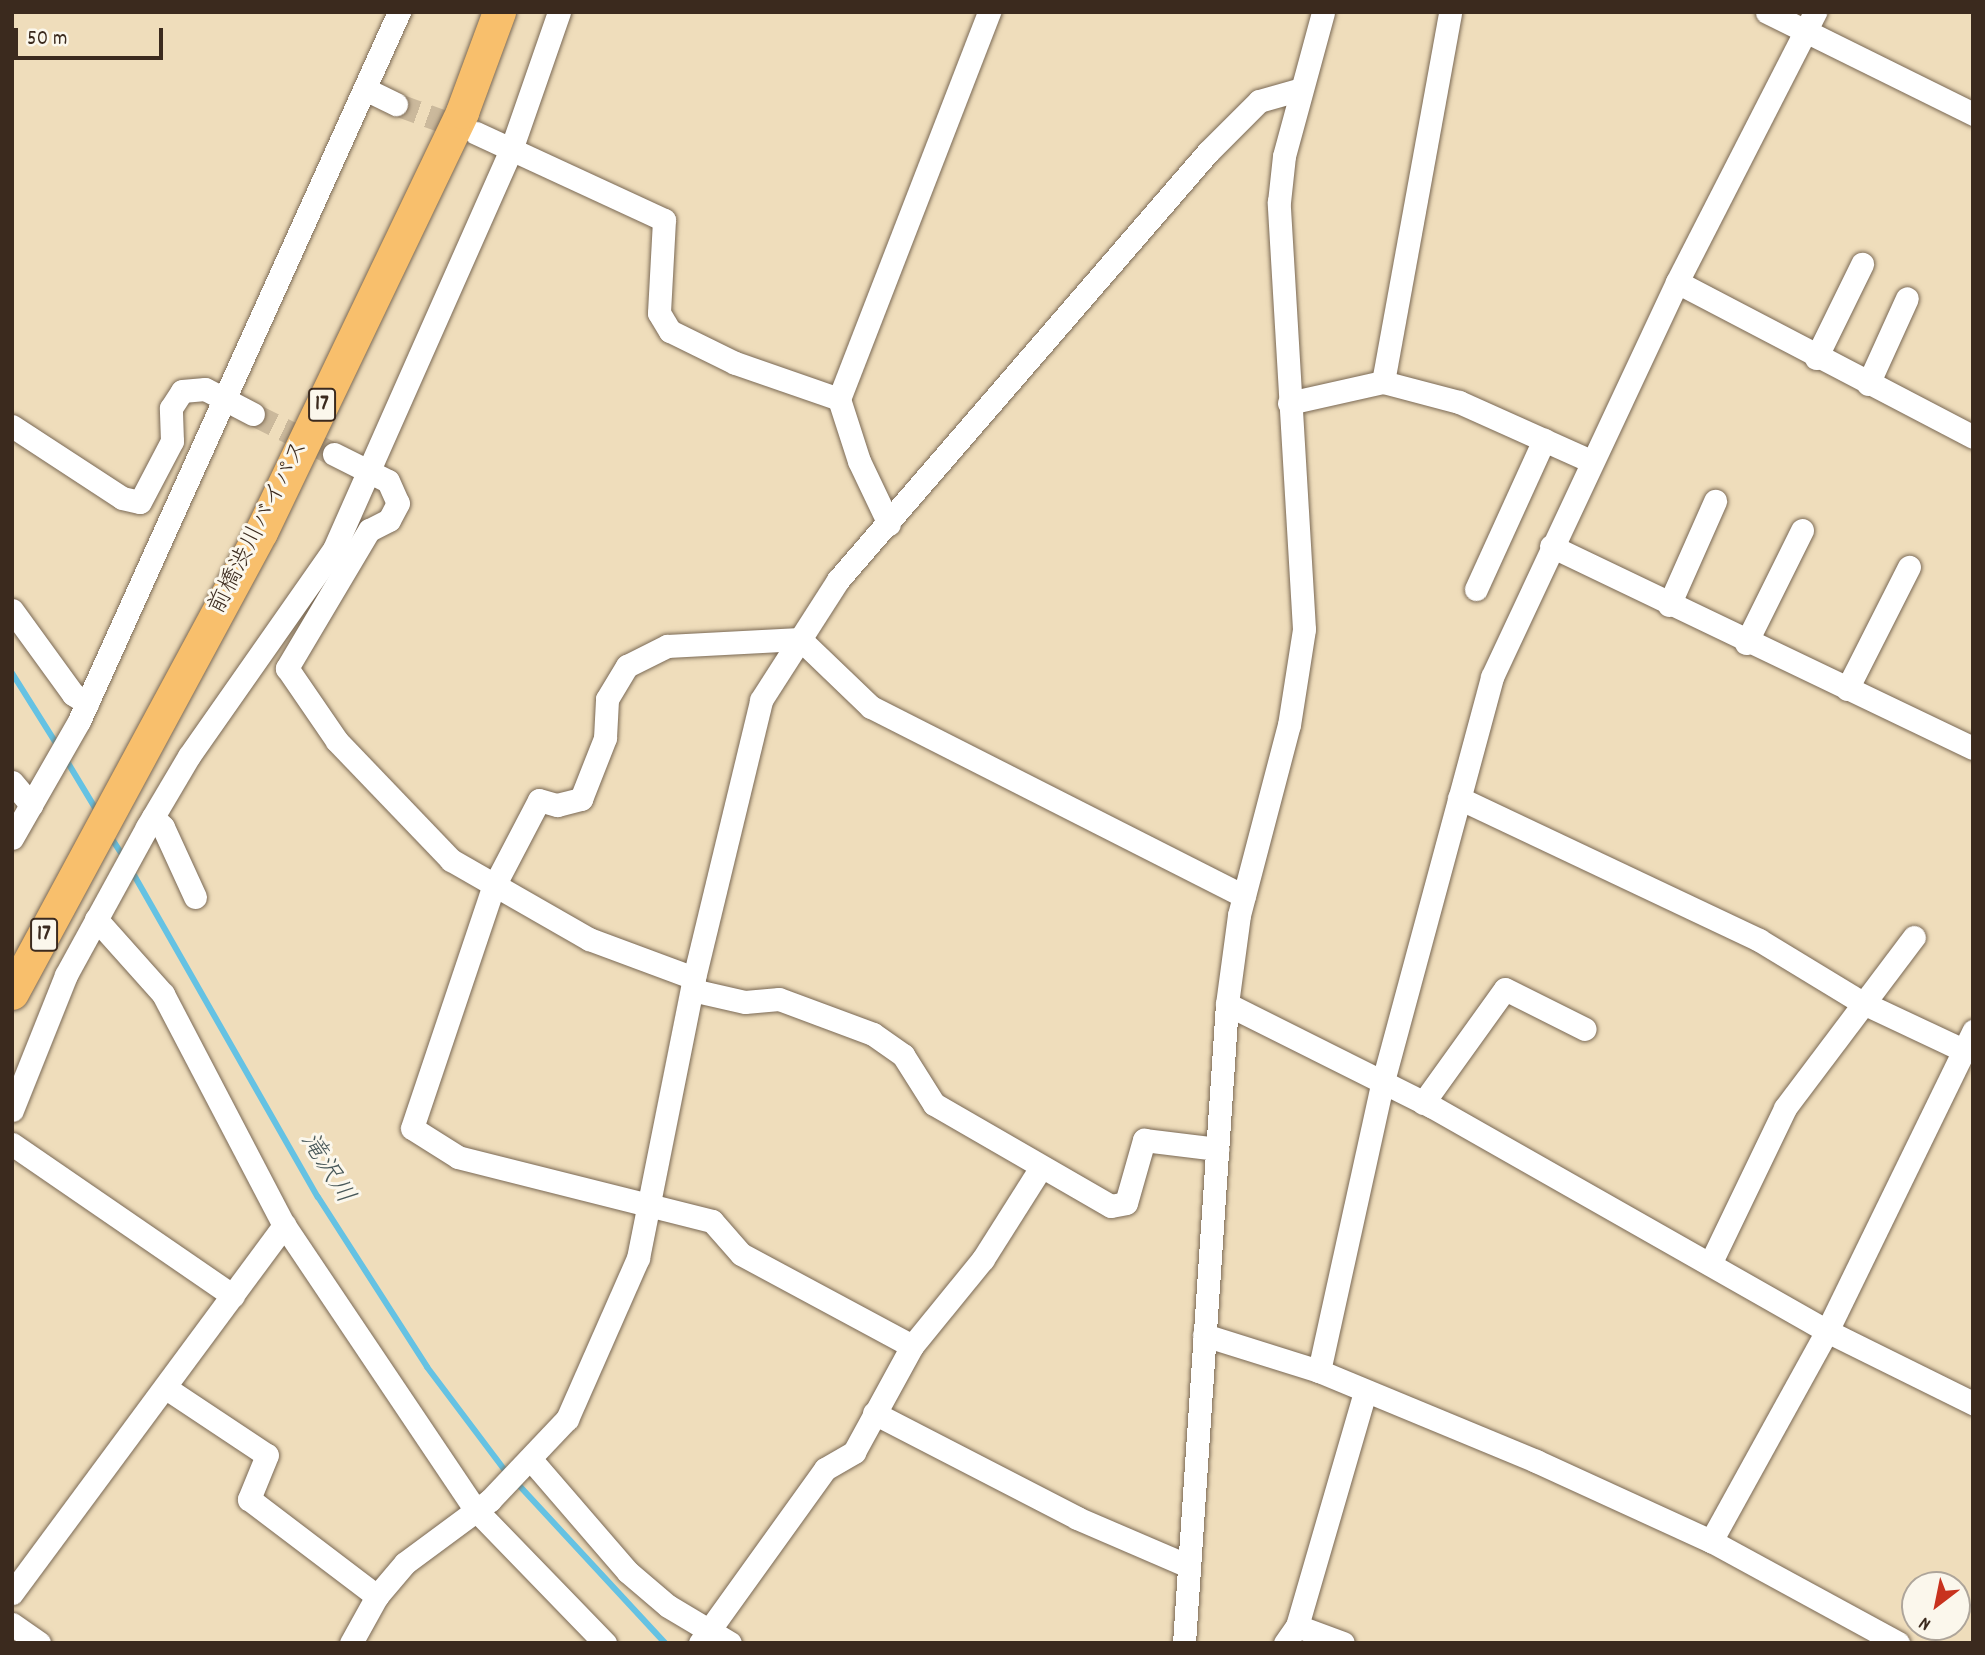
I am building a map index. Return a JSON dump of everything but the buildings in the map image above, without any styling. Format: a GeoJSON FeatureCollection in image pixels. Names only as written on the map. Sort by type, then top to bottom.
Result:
{"type":"FeatureCollection","features":[{"type":"Feature","properties":{"kind":"highway","name":"前橋渋川バイパス"},"geometry":{"type":"LineString","coordinates":[[12,993],[261,532],[462,112],[499,12]]}},
{"type":"Feature","properties":{"kind":"street"},"geometry":{"type":"LineString","coordinates":[[12,838],[83,712],[223,397],[369,92],[399,12]]}},
{"type":"Feature","properties":{"kind":"street"},"geometry":{"type":"LineString","coordinates":[[12,1110],[66,975],[150,822],[334,549],[366,471],[389,434],[512,147],[559,12]]}},
{"type":"Feature","properties":{"kind":"street"},"geometry":{"type":"LineString","coordinates":[[889,524],[859,461],[839,399],[989,12]]}},
{"type":"Feature","properties":{"kind":"street"},"geometry":{"type":"LineString","coordinates":[[1184,1643],[1186,1565],[1227,1004],[1244,896],[1289,725],[1304,629],[1279,202],[1301,89],[1323,12]]}},
{"type":"Feature","properties":{"kind":"street"},"geometry":{"type":"LineString","coordinates":[[1383,382],[1450,12]]}},
{"type":"Feature","properties":{"kind":"street"},"geometry":{"type":"LineString","coordinates":[[1767,12],[1810,23],[1973,114]]}},
{"type":"Feature","properties":{"kind":"street"},"geometry":{"type":"LineString","coordinates":[[1319,1371],[1382,1085],[1492,677],[1551,546],[1677,282],[1810,23]]}},
{"type":"Feature","properties":{"kind":"street"},"geometry":{"type":"LineString","coordinates":[[351,1643],[377,1595],[405,1563],[483,1505],[528,1465],[572,1406],[638,1258],[693,984],[761,701],[838,580],[1208,152],[1259,101],[1301,89]]}},
{"type":"Feature","properties":{"kind":"street"},"geometry":{"type":"LineString","coordinates":[[369,92],[396,104]]}},
{"type":"Feature","properties":{"kind":"street"},"geometry":{"type":"LineString","coordinates":[[476,133],[512,147],[664,220],[659,313],[670,331],[735,363],[839,399]]}},
{"type":"Feature","properties":{"kind":"street"},"geometry":{"type":"LineString","coordinates":[[1815,358],[1862,264]]}},
{"type":"Feature","properties":{"kind":"street"},"geometry":{"type":"LineString","coordinates":[[1677,282],[1815,358],[1973,437]]}},
{"type":"Feature","properties":{"kind":"street"},"geometry":{"type":"LineString","coordinates":[[1868,384],[1907,298]]}},
{"type":"Feature","properties":{"kind":"street"},"geometry":{"type":"LineString","coordinates":[[1289,403],[1383,382],[1459,402],[1591,461]]}},
{"type":"Feature","properties":{"kind":"street"},"geometry":{"type":"LineString","coordinates":[[12,426],[122,498],[140,502],[172,440],[174,400],[194,388],[223,397],[253,414]]}},
{"type":"Feature","properties":{"kind":"street"},"geometry":{"type":"LineString","coordinates":[[1476,589],[1544,440]]}},
{"type":"Feature","properties":{"kind":"street"},"geometry":{"type":"LineString","coordinates":[[334,454],[388,481],[396,492],[396,511],[369,530],[287,668],[337,741],[451,860],[493,888],[507,887],[589,939],[693,984],[745,1002],[779,999],[873,1034],[903,1055],[933,1104],[1040,1169],[1111,1206],[1126,1203],[1144,1140],[1217,1149]]}},
{"type":"Feature","properties":{"kind":"street"},"geometry":{"type":"LineString","coordinates":[[1669,604],[1715,501]]}},
{"type":"Feature","properties":{"kind":"street"},"geometry":{"type":"LineString","coordinates":[[1746,643],[1802,530]]}},
{"type":"Feature","properties":{"kind":"street"},"geometry":{"type":"LineString","coordinates":[[1551,546],[1746,643],[1973,748]]}},
{"type":"Feature","properties":{"kind":"street"},"geometry":{"type":"LineString","coordinates":[[1847,689],[1909,567]]}},
{"type":"Feature","properties":{"kind":"street"},"geometry":{"type":"LineString","coordinates":[[12,610],[83,712]]}},
{"type":"Feature","properties":{"kind":"street"},"geometry":{"type":"LineString","coordinates":[[912,1346],[741,1254],[712,1221],[458,1157],[412,1128],[493,888],[539,800],[581,800],[605,738],[607,699],[627,666],[667,646],[800,639],[871,707],[1244,896]]}},
{"type":"Feature","properties":{"kind":"street"},"geometry":{"type":"LineString","coordinates":[[12,782],[35,798]]}},
{"type":"Feature","properties":{"kind":"street"},"geometry":{"type":"LineString","coordinates":[[1459,798],[1759,940],[1861,1002],[1968,1041],[1827,1331],[1711,1541]]}},
{"type":"Feature","properties":{"kind":"street"},"geometry":{"type":"LineString","coordinates":[[150,822],[163,827],[195,897]]}},
{"type":"Feature","properties":{"kind":"street"},"geometry":{"type":"LineString","coordinates":[[101,910],[163,994],[284,1225],[483,1505],[605,1643]]}},
{"type":"Feature","properties":{"kind":"street"},"geometry":{"type":"LineString","coordinates":[[1711,1262],[1785,1108],[1861,1002],[1895,968],[1914,937]]}},
{"type":"Feature","properties":{"kind":"street"},"geometry":{"type":"LineString","coordinates":[[1423,1103],[1505,989],[1585,1029]]}},
{"type":"Feature","properties":{"kind":"street"},"geometry":{"type":"LineString","coordinates":[[1227,1004],[1382,1085],[1423,1103],[1711,1262],[1827,1331],[1973,1403]]}},
{"type":"Feature","properties":{"kind":"street"},"geometry":{"type":"LineString","coordinates":[[12,1144],[233,1296]]}},
{"type":"Feature","properties":{"kind":"street"},"geometry":{"type":"LineString","coordinates":[[704,1637],[825,1469],[854,1452],[912,1346],[983,1259],[1040,1169]]}},
{"type":"Feature","properties":{"kind":"street"},"geometry":{"type":"LineString","coordinates":[[12,1594],[284,1225]]}},
{"type":"Feature","properties":{"kind":"street"},"geometry":{"type":"LineString","coordinates":[[1204,1335],[1319,1371],[1711,1541],[1898,1643]]}},
{"type":"Feature","properties":{"kind":"street"},"geometry":{"type":"LineString","coordinates":[[166,1388],[267,1455],[249,1499],[377,1595]]}},
{"type":"Feature","properties":{"kind":"street"},"geometry":{"type":"LineString","coordinates":[[1343,1643],[1291,1634],[1365,1392]]}},
{"type":"Feature","properties":{"kind":"street"},"geometry":{"type":"LineString","coordinates":[[874,1413],[1077,1518],[1186,1565]]}},
{"type":"Feature","properties":{"kind":"street"},"geometry":{"type":"LineString","coordinates":[[528,1465],[628,1572],[704,1637],[730,1643]]}},
{"type":"Feature","properties":{"kind":"street"},"geometry":{"type":"LineString","coordinates":[[12,1624],[39,1643]]}},
{"type":"Feature","properties":{"kind":"waterway","name":"滝沢川"},"geometry":{"type":"LineString","coordinates":[[12,673],[59,748]]}},
{"type":"Feature","properties":{"kind":"waterway","name":"滝沢川"},"geometry":{"type":"LineString","coordinates":[[65,758],[97,811]]}},
{"type":"Feature","properties":{"kind":"waterway","name":"滝沢川"},"geometry":{"type":"LineString","coordinates":[[110,836],[123,856]]}},
{"type":"Feature","properties":{"kind":"waterway","name":"滝沢川"},"geometry":{"type":"LineString","coordinates":[[130,868],[318,1197],[427,1367],[507,1473]]}},
{"type":"Feature","properties":{"kind":"waterway","name":"滝沢川"},"geometry":{"type":"LineString","coordinates":[[515,1481],[665,1643]]}},
{"type":"Feature","properties":{"kind":"tunnel"},"geometry":{"type":"LineString","coordinates":[[396,104],[470,131]]}},
{"type":"Feature","properties":{"kind":"tunnel"},"geometry":{"type":"LineString","coordinates":[[253,414],[334,454]]}}]}
